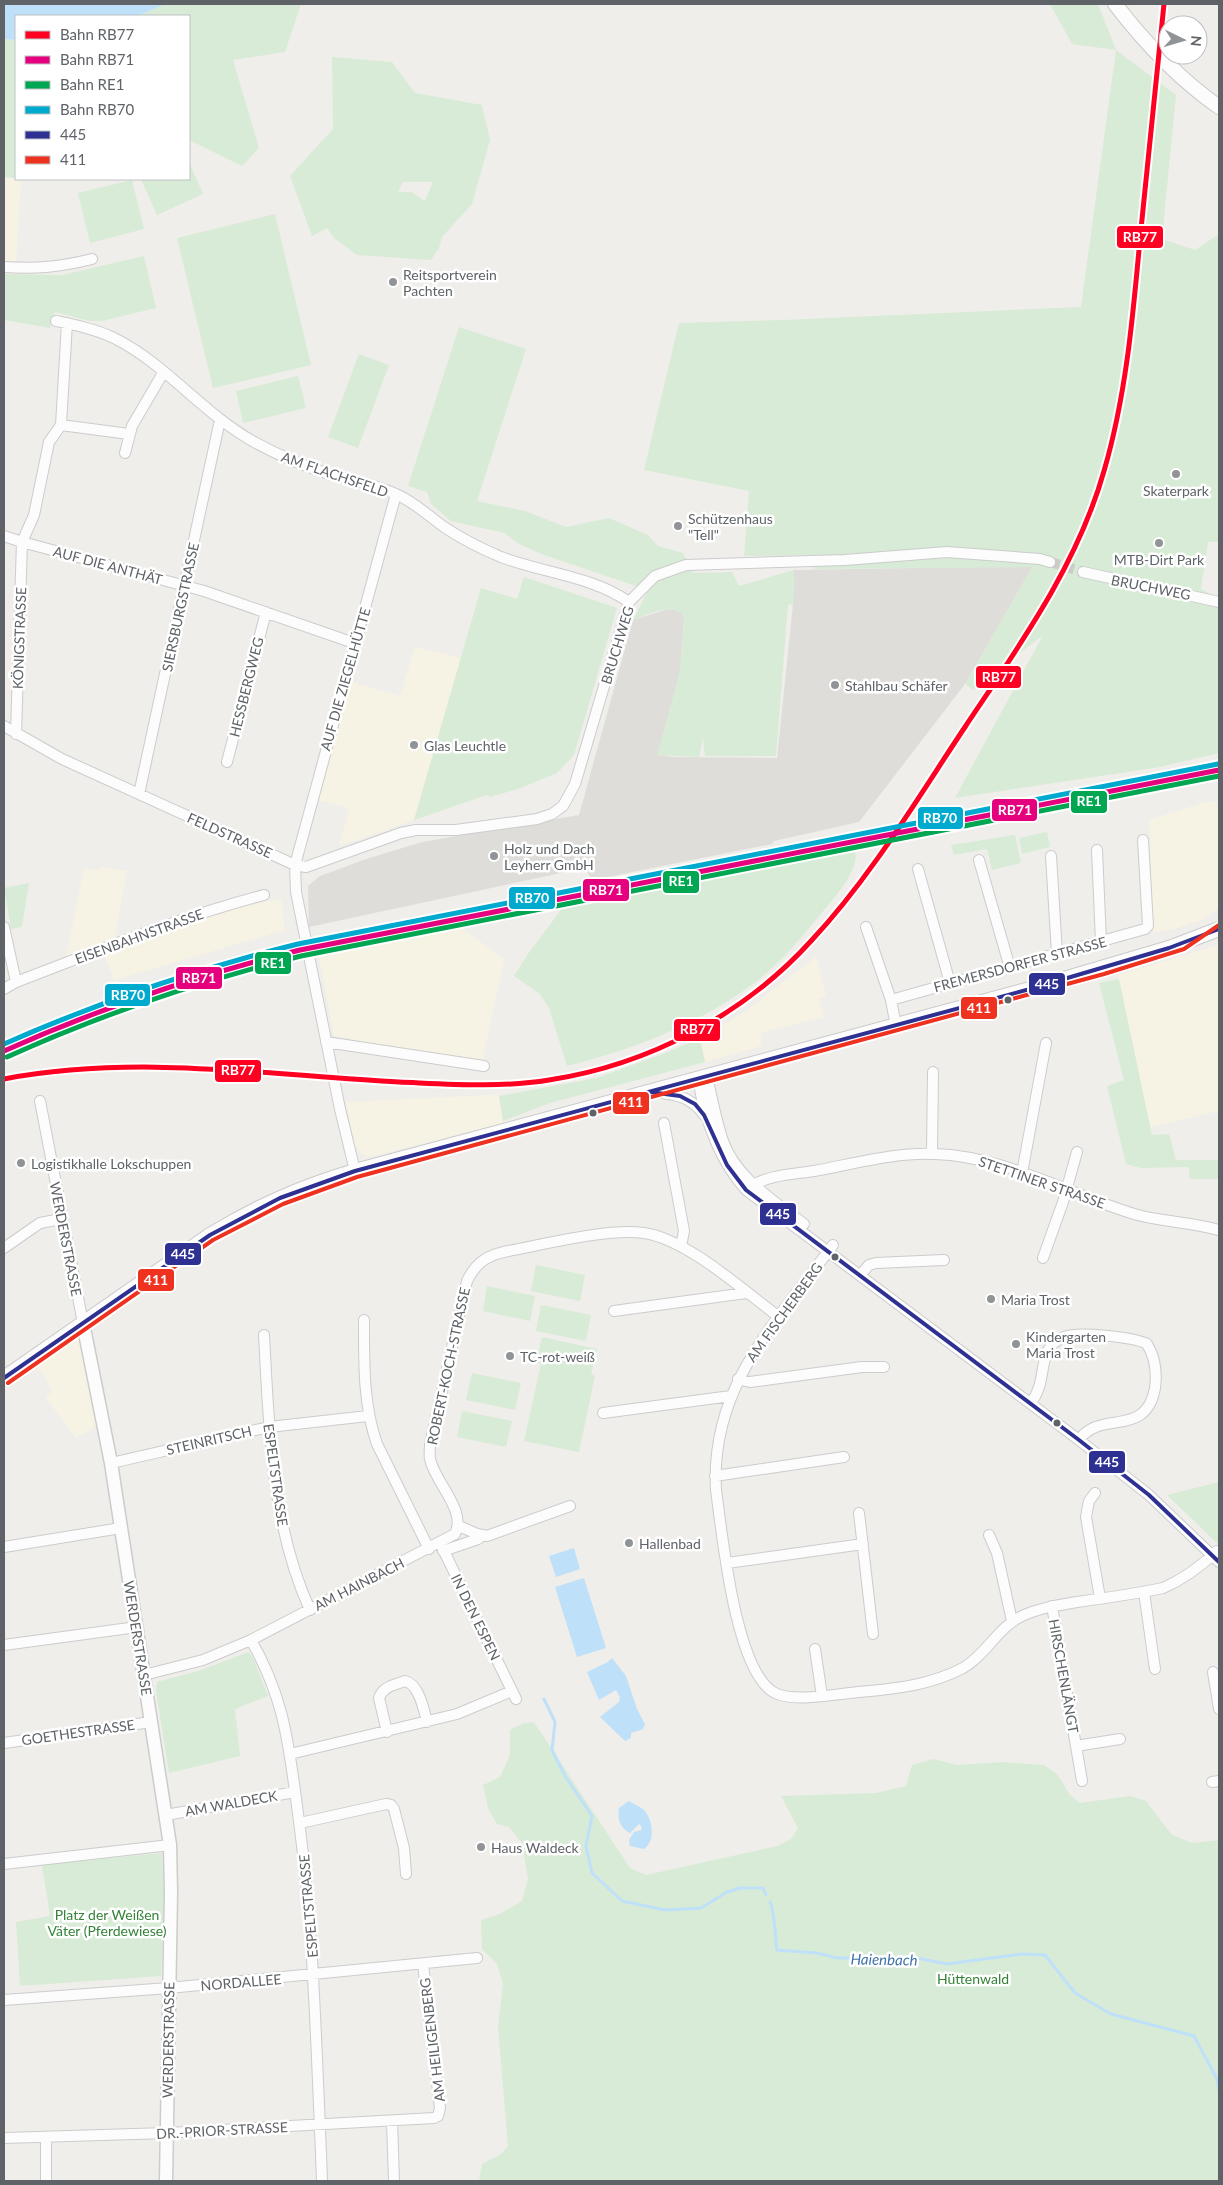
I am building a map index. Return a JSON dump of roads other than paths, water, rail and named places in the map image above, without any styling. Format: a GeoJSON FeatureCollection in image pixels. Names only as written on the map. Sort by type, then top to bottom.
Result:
{"type":"FeatureCollection","features":[{"type":"Feature","properties":{"kind":"main road"},"geometry":{"type":"LineString","coordinates":[[1115,4],[1149,46],[1176,72],[1219,107]]}},
{"type":"Feature","properties":{"kind":"main road"},"geometry":{"type":"LineString","coordinates":[[1182,943],[1219,918]]}},
{"type":"Feature","properties":{"kind":"main road"},"geometry":{"type":"LineString","coordinates":[[4,1378],[210,1234],[295,1190],[355,1171],[896,1026],[1169,948],[1219,929]]}},
{"type":"Feature","properties":{"kind":"street"},"geometry":{"type":"LineString","coordinates":[[4,267],[50,268],[92,259]]}},
{"type":"Feature","properties":{"kind":"street","name":"AM FLACHSFELD"},"geometry":{"type":"LineString","coordinates":[[56,321],[92,329],[114,338],[137,352],[220,420],[256,443],[298,464],[396,494],[474,545],[530,567],[608,589],[629,602]]}},
{"type":"Feature","properties":{"kind":"street"},"geometry":{"type":"LineString","coordinates":[[22,542],[34,515],[49,442],[61,425],[67,323]]}},
{"type":"Feature","properties":{"kind":"street"},"geometry":{"type":"LineString","coordinates":[[125,453],[129,434],[163,373]]}},
{"type":"Feature","properties":{"kind":"street","name":"SIERSBURGSTRASSE"},"geometry":{"type":"LineString","coordinates":[[139,794],[220,420]]}},
{"type":"Feature","properties":{"kind":"street"},"geometry":{"type":"LineString","coordinates":[[61,425],[129,434]]}},
{"type":"Feature","properties":{"kind":"street","name":"AUF DIE ZIEGELHÜTTE"},"geometry":{"type":"LineString","coordinates":[[295,865],[396,494]]}},
{"type":"Feature","properties":{"kind":"street","name":"AUF DIE ANTHÄT"},"geometry":{"type":"LineString","coordinates":[[4,536],[185,586],[354,643]]}},
{"type":"Feature","properties":{"kind":"street","name":"KÖNIGSTRASSE"},"geometry":{"type":"LineString","coordinates":[[16,734],[22,542]]}},
{"type":"Feature","properties":{"kind":"street","name":"BRUCHWEG"},"geometry":{"type":"LineString","coordinates":[[295,865],[306,867],[401,833],[416,830],[456,830],[537,819],[552,814],[563,806],[575,784],[629,602],[655,576],[686,565],[845,560],[946,552],[1040,559],[1050,562]]}},
{"type":"Feature","properties":{"kind":"street","name":"BRUCHWEG"},"geometry":{"type":"LineString","coordinates":[[1083,572],[1219,602]]}},
{"type":"Feature","properties":{"kind":"street","name":"HESSBERGWEG"},"geometry":{"type":"LineString","coordinates":[[227,762],[266,612]]}},
{"type":"Feature","properties":{"kind":"street","name":"FELDSTRASSE"},"geometry":{"type":"LineString","coordinates":[[4,726],[62,759],[295,865]]}},
{"type":"Feature","properties":{"kind":"street","name":"FREMERSDORFER STRASSE"},"geometry":{"type":"LineString","coordinates":[[891,1000],[1145,929],[1148,926],[1143,840]]}},
{"type":"Feature","properties":{"kind":"street"},"geometry":{"type":"LineString","coordinates":[[1097,850],[1101,942]]}},
{"type":"Feature","properties":{"kind":"street"},"geometry":{"type":"LineString","coordinates":[[1051,856],[1057,954]]}},
{"type":"Feature","properties":{"kind":"street"},"geometry":{"type":"LineString","coordinates":[[979,860],[1010,968]]}},
{"type":"Feature","properties":{"kind":"street"},"geometry":{"type":"LineString","coordinates":[[295,865],[296,892],[330,1063],[355,1171]]}},
{"type":"Feature","properties":{"kind":"street"},"geometry":{"type":"LineString","coordinates":[[918,869],[950,983]]}},
{"type":"Feature","properties":{"kind":"street","name":"EISENBAHNSTRASSE"},"geometry":{"type":"LineString","coordinates":[[4,989],[16,982],[160,927],[218,907],[264,895]]}},
{"type":"Feature","properties":{"kind":"street"},"geometry":{"type":"LineString","coordinates":[[4,927],[16,982]]}},
{"type":"Feature","properties":{"kind":"street"},"geometry":{"type":"LineString","coordinates":[[866,927],[891,1000],[896,1026]]}},
{"type":"Feature","properties":{"kind":"street"},"geometry":{"type":"LineString","coordinates":[[326,1042],[484,1066]]}},
{"type":"Feature","properties":{"kind":"street"},"geometry":{"type":"LineString","coordinates":[[1022,1173],[1046,1043]]}},
{"type":"Feature","properties":{"kind":"street"},"geometry":{"type":"LineString","coordinates":[[932,1153],[933,1072]]}},
{"type":"Feature","properties":{"kind":"street"},"geometry":{"type":"LineString","coordinates":[[702,1078],[707,1119],[716,1146],[726,1164],[749,1187],[1153,1490],[1217,1555]]}},
{"type":"Feature","properties":{"kind":"street"},"geometry":{"type":"LineString","coordinates":[[702,1078],[724,1142],[732,1160],[749,1187]]}},
{"type":"Feature","properties":{"kind":"street"},"geometry":{"type":"LineString","coordinates":[[650,1092],[671,1094],[690,1100],[707,1119]]}},
{"type":"Feature","properties":{"kind":"street","name":"WERDERSTRASSE"},"geometry":{"type":"LineString","coordinates":[[40,1101],[61,1219],[111,1463],[170,1845],[171,1892],[166,2181]]}},
{"type":"Feature","properties":{"kind":"street"},"geometry":{"type":"LineString","coordinates":[[664,1123],[684,1231],[681,1246]]}},
{"type":"Feature","properties":{"kind":"street"},"geometry":{"type":"LineString","coordinates":[[1043,1258],[1067,1190],[1077,1152]]}},
{"type":"Feature","properties":{"kind":"street","name":"STETTINER STRASSE"},"geometry":{"type":"LineString","coordinates":[[749,1187],[767,1179],[880,1159],[932,1153],[968,1157],[1022,1173],[1136,1214],[1203,1225],[1219,1230]]}},
{"type":"Feature","properties":{"kind":"street"},"geometry":{"type":"LineString","coordinates":[[4,1248],[40,1224],[61,1219]]}},
{"type":"Feature","properties":{"kind":"street","name":"ROBERT-KOCH-STRASSE"},"geometry":{"type":"LineString","coordinates":[[459,1526],[457,1514],[430,1458],[430,1444],[460,1307],[467,1281],[472,1269],[477,1264],[495,1254],[608,1233],[644,1233],[659,1236],[681,1246],[779,1318]]}},
{"type":"Feature","properties":{"kind":"street","name":"AM FISCHERBERG"},"geometry":{"type":"LineString","coordinates":[[831,1248],[752,1354],[731,1396],[719,1443],[716,1476],[727,1563],[737,1620],[753,1664],[763,1682],[775,1694],[822,1696],[905,1688],[940,1679],[965,1667],[1012,1621],[1052,1606],[1163,1588],[1179,1581],[1217,1555]]}},
{"type":"Feature","properties":{"kind":"street"},"geometry":{"type":"LineString","coordinates":[[863,1272],[876,1264],[897,1261],[944,1260]]}},
{"type":"Feature","properties":{"kind":"street"},"geometry":{"type":"LineString","coordinates":[[614,1311],[746,1292]]}},
{"type":"Feature","properties":{"kind":"street"},"geometry":{"type":"LineString","coordinates":[[364,1320],[368,1416],[377,1444],[429,1549]]}},
{"type":"Feature","properties":{"kind":"street"},"geometry":{"type":"LineString","coordinates":[[1033,1400],[1042,1381],[1048,1351],[1055,1342],[1065,1336],[1077,1334],[1135,1340],[1147,1344],[1152,1352],[1155,1366],[1153,1398],[1147,1410],[1141,1416],[1131,1420],[1089,1429],[1081,1437]]}},
{"type":"Feature","properties":{"kind":"street","name":"ESPELTSTRASSE"},"geometry":{"type":"LineString","coordinates":[[264,1335],[269,1426],[283,1527],[299,1586],[310,1610]]}},
{"type":"Feature","properties":{"kind":"street","name":"AM FISCHERBERG"},"geometry":{"type":"LineString","coordinates":[[738,1380],[750,1382],[862,1366],[884,1367]]}},
{"type":"Feature","properties":{"kind":"street"},"geometry":{"type":"LineString","coordinates":[[603,1413],[731,1396]]}},
{"type":"Feature","properties":{"kind":"street","name":"STEINRITSCH"},"geometry":{"type":"LineString","coordinates":[[111,1463],[269,1426],[368,1416]]}},
{"type":"Feature","properties":{"kind":"street"},"geometry":{"type":"LineString","coordinates":[[716,1476],[844,1457]]}},
{"type":"Feature","properties":{"kind":"street"},"geometry":{"type":"LineString","coordinates":[[1095,1493],[1089,1502],[1086,1517],[1100,1598]]}},
{"type":"Feature","properties":{"kind":"street"},"geometry":{"type":"LineString","coordinates":[[442,1547],[488,1536],[570,1506]]}},
{"type":"Feature","properties":{"kind":"street"},"geometry":{"type":"LineString","coordinates":[[859,1513],[873,1634]]}},
{"type":"Feature","properties":{"kind":"street"},"geometry":{"type":"LineString","coordinates":[[459,1526],[482,1536]]}},
{"type":"Feature","properties":{"kind":"street","name":"AM HAINBACH"},"geometry":{"type":"LineString","coordinates":[[144,1674],[203,1660],[251,1640],[429,1549],[442,1547],[455,1534],[459,1526]]}},
{"type":"Feature","properties":{"kind":"street"},"geometry":{"type":"LineString","coordinates":[[4,1547],[120,1528]]}},
{"type":"Feature","properties":{"kind":"street"},"geometry":{"type":"LineString","coordinates":[[989,1535],[997,1553],[1012,1621]]}},
{"type":"Feature","properties":{"kind":"street"},"geometry":{"type":"LineString","coordinates":[[727,1563],[862,1544]]}},
{"type":"Feature","properties":{"kind":"street","name":"IN DEN ESPEN"},"geometry":{"type":"LineString","coordinates":[[290,1754],[427,1722],[514,1695],[442,1547]]}},
{"type":"Feature","properties":{"kind":"street"},"geometry":{"type":"LineString","coordinates":[[1144,1592],[1155,1669]]}},
{"type":"Feature","properties":{"kind":"street","name":"HIRSCHENLÄNGT"},"geometry":{"type":"LineString","coordinates":[[1052,1606],[1082,1780]]}},
{"type":"Feature","properties":{"kind":"street"},"geometry":{"type":"LineString","coordinates":[[4,1645],[136,1627]]}},
{"type":"Feature","properties":{"kind":"street","name":"ESPELTSTRASSE"},"geometry":{"type":"LineString","coordinates":[[251,1640],[274,1685],[281,1709],[300,1823],[313,1976],[322,2181]]}},
{"type":"Feature","properties":{"kind":"street"},"geometry":{"type":"LineString","coordinates":[[815,1649],[822,1696]]}},
{"type":"Feature","properties":{"kind":"street"},"geometry":{"type":"LineString","coordinates":[[1213,1672],[1217,1683],[1219,1709]]}},
{"type":"Feature","properties":{"kind":"street"},"geometry":{"type":"LineString","coordinates":[[387,1732],[379,1698],[380,1694],[387,1687],[405,1681],[412,1684],[415,1689],[427,1722]]}},
{"type":"Feature","properties":{"kind":"street","name":"GOETHESTRASSE"},"geometry":{"type":"LineString","coordinates":[[4,1743],[151,1722]]}},
{"type":"Feature","properties":{"kind":"street","name":"HIRSCHENLÄNGT"},"geometry":{"type":"LineString","coordinates":[[1076,1746],[1120,1739]]}},
{"type":"Feature","properties":{"kind":"street","name":"AM WALDECK"},"geometry":{"type":"LineString","coordinates":[[166,1815],[295,1792]]}},
{"type":"Feature","properties":{"kind":"street"},"geometry":{"type":"LineString","coordinates":[[300,1823],[386,1804],[391,1805],[394,1809],[404,1848],[406,1874]]}},
{"type":"Feature","properties":{"kind":"street"},"geometry":{"type":"LineString","coordinates":[[4,1864],[170,1845]]}},
{"type":"Feature","properties":{"kind":"street","name":"NORDALLEE"},"geometry":{"type":"LineString","coordinates":[[4,2000],[313,1976],[477,1958]]}},
{"type":"Feature","properties":{"kind":"street","name":"AM HEILIGENBERG"},"geometry":{"type":"LineString","coordinates":[[423,1964],[440,2108],[438,2116]]}},
{"type":"Feature","properties":{"kind":"street","name":"DR.-PRIOR-STRASSE"},"geometry":{"type":"LineString","coordinates":[[4,2138],[167,2133],[392,2121],[434,2118],[438,2116]]}},
{"type":"Feature","properties":{"kind":"street"},"geometry":{"type":"LineString","coordinates":[[392,2121],[394,2181]]}},
{"type":"Feature","properties":{"kind":"street"},"geometry":{"type":"LineString","coordinates":[[46,2136],[46,2181]]}},
{"type":"Feature","properties":{"kind":"water"},"geometry":{"type":"Polygon","coordinates":[[[4,4],[166,4],[139,15],[15,15],[15,40],[4,39],[4,4]]]}},
{"type":"Feature","properties":{"kind":"water"},"geometry":{"type":"Polygon","coordinates":[[[574,1548],[580,1569],[556,1577],[549,1556],[574,1548]]]}},
{"type":"Feature","properties":{"kind":"water"},"geometry":{"type":"Polygon","coordinates":[[[584,1578],[606,1648],[577,1657],[555,1587],[584,1578]]]}},
{"type":"Feature","properties":{"kind":"water"},"geometry":{"type":"Polygon","coordinates":[[[612,1658],[626,1676],[637,1709],[645,1724],[643,1729],[631,1733],[631,1738],[625,1741],[600,1717],[619,1702],[620,1697],[616,1690],[599,1700],[587,1672],[608,1662],[612,1658]]]}},
{"type":"Feature","properties":{"kind":"water"},"geometry":{"type":"Polygon","coordinates":[[[629,1801],[643,1809],[651,1824],[652,1835],[644,1849],[630,1846],[629,1840],[634,1832],[642,1830],[641,1826],[639,1824],[630,1833],[620,1823],[618,1816],[619,1808],[629,1801]]]}},
{"type":"Feature","properties":{"kind":"waterway","name":"Haienbach"},"geometry":{"type":"LineString","coordinates":[[544,1699],[555,1722],[552,1750],[565,1776],[592,1816],[586,1846],[592,1873],[622,1901],[665,1910],[701,1908],[727,1892],[740,1888],[763,1888],[766,1895]]}},
{"type":"Feature","properties":{"kind":"waterway","name":"Haienbach"},"geometry":{"type":"LineString","coordinates":[[770,1902],[774,1919],[777,1950],[817,1953],[837,1958],[917,1958],[947,1964],[1021,1954],[1045,1955],[1075,1993],[1111,2014],[1194,2036],[1217,2079],[1219,2090]]}},
{"type":"Feature","properties":{"kind":"tunnel"},"geometry":{"type":"LineString","coordinates":[[1050,562],[1083,572]]}},
{"type":"Feature","properties":{"kind":"rail line","name":"RB77"},"geometry":{"type":"LineString","coordinates":[[4,1079],[102,1068],[152,1067],[201,1068],[350,1079],[455,1084],[493,1085],[549,1080],[586,1073],[622,1062],[658,1049],[692,1033],[725,1014],[785,968],[854,891],[911,809],[1045,604],[1078,540],[1092,506],[1112,443],[1128,356],[1164,4]]}},
{"type":"Feature","properties":{"kind":"rail line","name":"RB70"},"geometry":{"type":"LineString","coordinates":[[4,1044],[112,1000],[223,964],[298,944],[1218,764]]}},
{"type":"Feature","properties":{"kind":"rail line","name":"RB71"},"geometry":{"type":"LineString","coordinates":[[4,1051],[40,1035],[150,994],[224,970],[300,950],[1219,770]]}},
{"type":"Feature","properties":{"kind":"rail line","name":"RE1"},"geometry":{"type":"LineString","coordinates":[[7,1057],[43,1041],[152,1000],[226,976],[301,956],[1219,776]]}},
{"type":"Feature","properties":{"kind":"place","name":"Reitsportverein Pachten"},"geometry":{"type":"Point","coordinates":[393,282]}},
{"type":"Feature","properties":{"kind":"place","name":"Skaterpark"},"geometry":{"type":"Point","coordinates":[1176,474]}},
{"type":"Feature","properties":{"kind":"place","name":"Schützenhaus \"Tell\""},"geometry":{"type":"Point","coordinates":[678,526]}},
{"type":"Feature","properties":{"kind":"place","name":"MTB-Dirt Park"},"geometry":{"type":"Point","coordinates":[1159,543]}},
{"type":"Feature","properties":{"kind":"place","name":"Stahlbau Schäfer"},"geometry":{"type":"Point","coordinates":[835,685]}},
{"type":"Feature","properties":{"kind":"place","name":"Glas Leuchtle"},"geometry":{"type":"Point","coordinates":[414,745]}},
{"type":"Feature","properties":{"kind":"place","name":"Holz und Dach Leyherr GmbH"},"geometry":{"type":"Point","coordinates":[494,856]}},
{"type":"Feature","properties":{"kind":"place","name":"Logistikhalle Lokschuppen"},"geometry":{"type":"Point","coordinates":[21,1163]}},
{"type":"Feature","properties":{"kind":"place","name":"Maria Trost"},"geometry":{"type":"Point","coordinates":[991,1299]}},
{"type":"Feature","properties":{"kind":"place","name":"Kindergarten Maria Trost"},"geometry":{"type":"Point","coordinates":[1016,1344]}},
{"type":"Feature","properties":{"kind":"place","name":"TC-rot-weiß"},"geometry":{"type":"Point","coordinates":[510,1356]}},
{"type":"Feature","properties":{"kind":"place","name":"Hallenbad"},"geometry":{"type":"Point","coordinates":[629,1543]}},
{"type":"Feature","properties":{"kind":"place","name":"Haus Waldeck"},"geometry":{"type":"Point","coordinates":[481,1847]}},
{"type":"Feature","properties":{"kind":"park label","name":"Platz der Weißen Väter (Pferdewiese)"},"geometry":{"type":"Point","coordinates":[107,1922]}},
{"type":"Feature","properties":{"kind":"park label","name":"Hüttenwald"},"geometry":{"type":"Point","coordinates":[973,1978]}}]}
